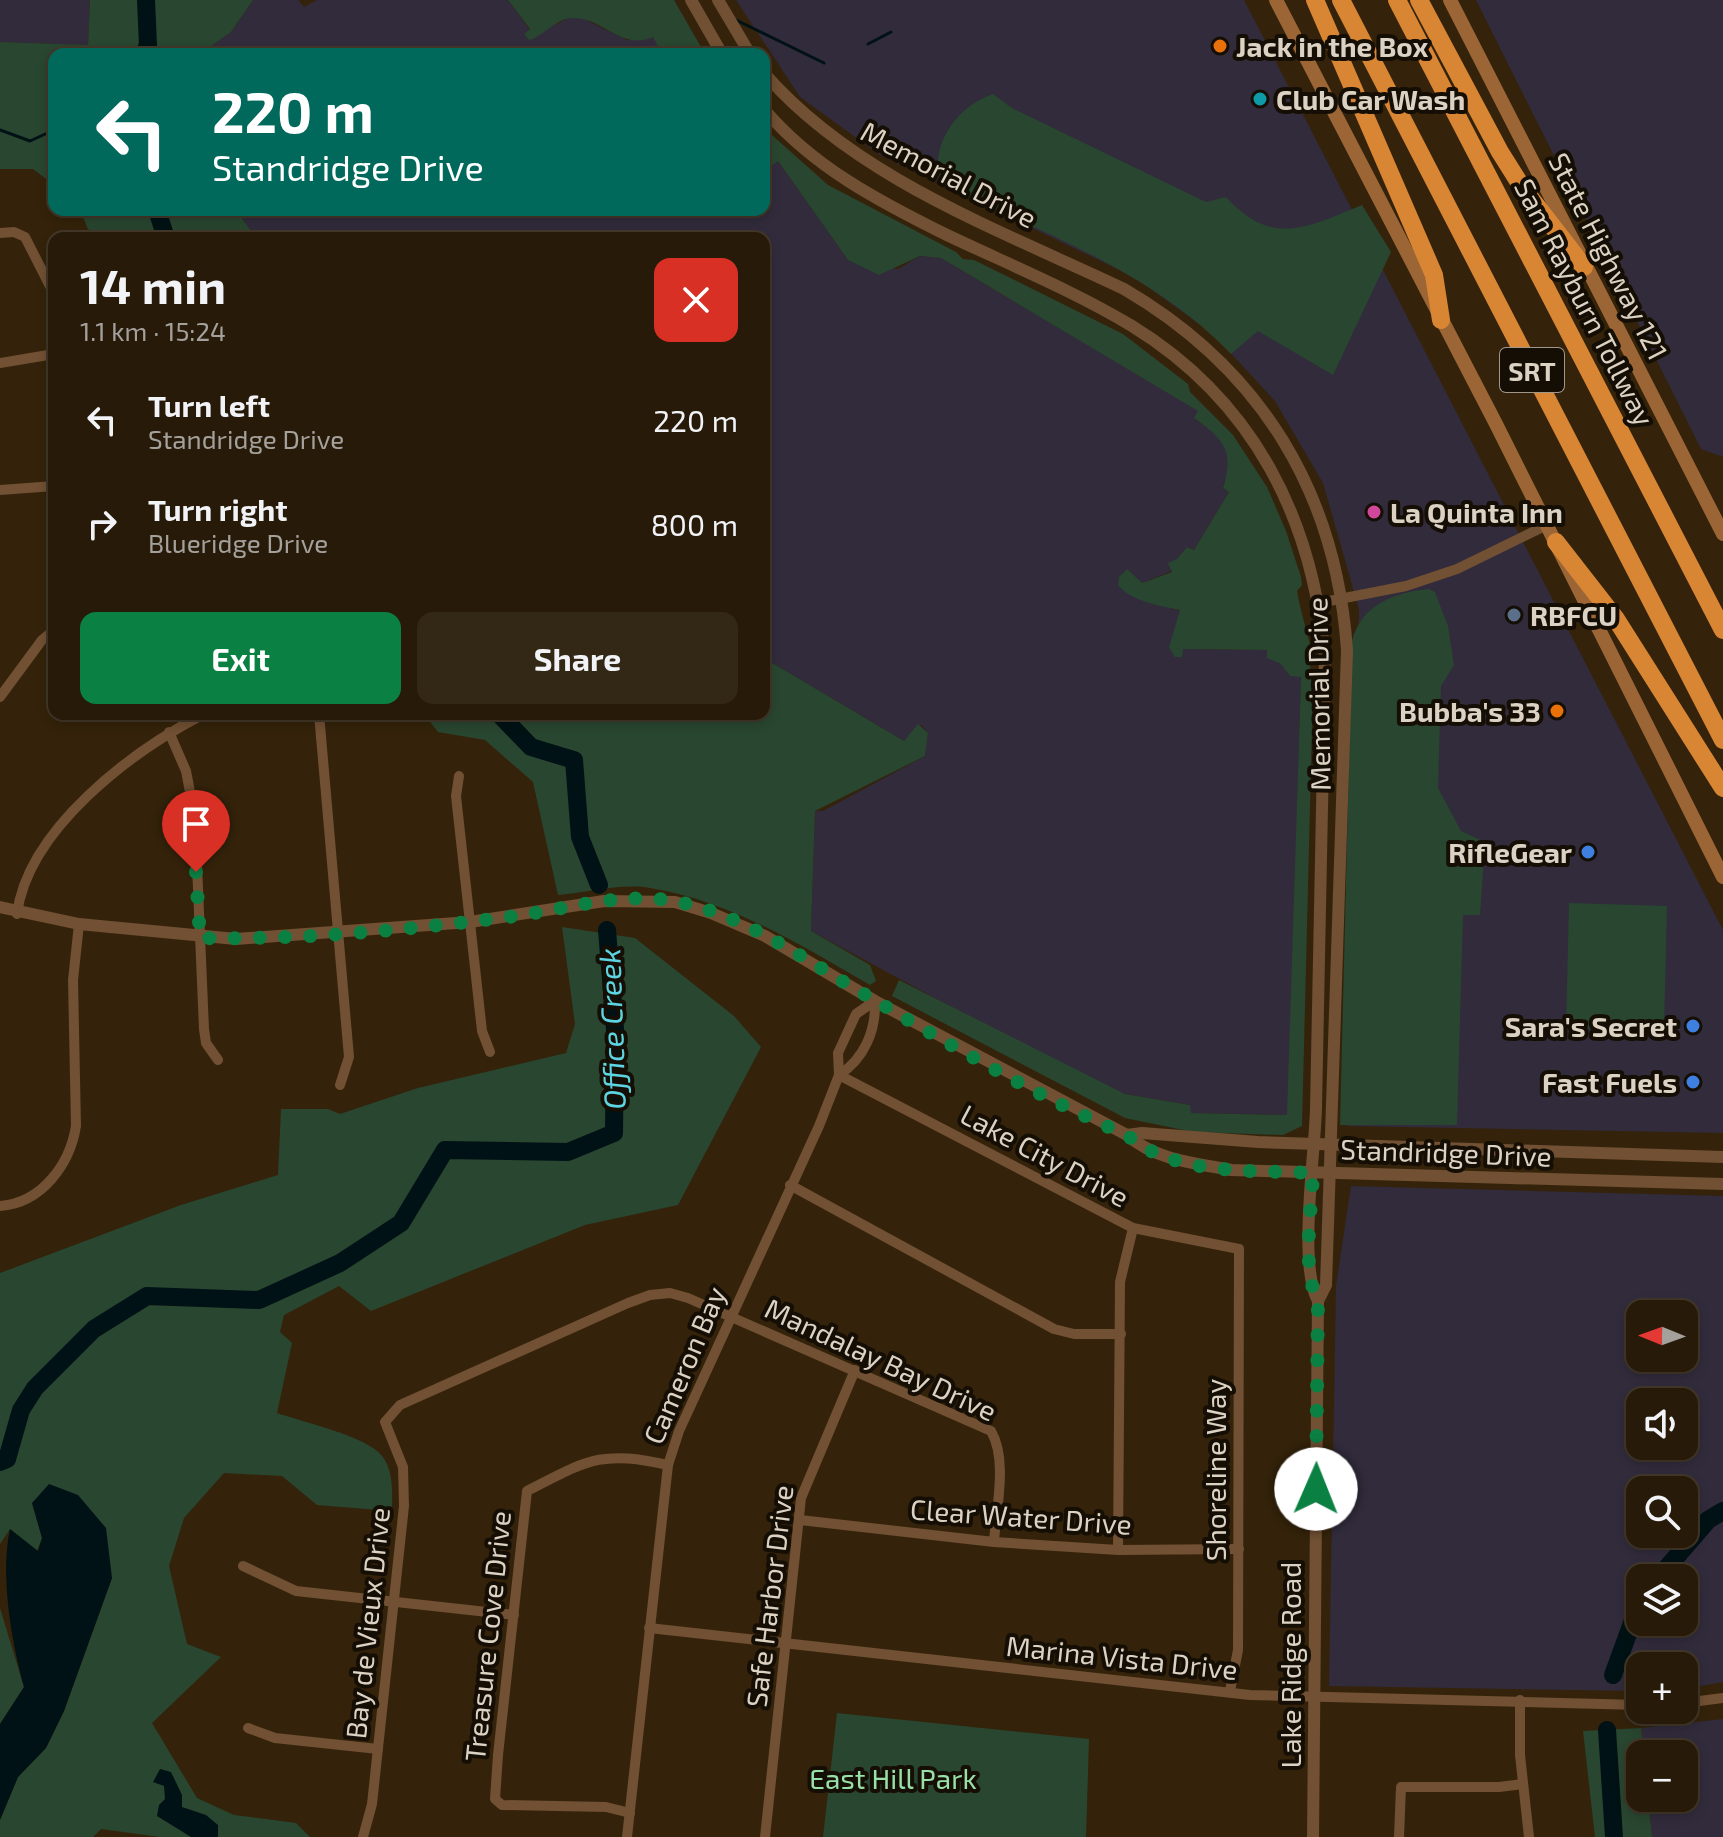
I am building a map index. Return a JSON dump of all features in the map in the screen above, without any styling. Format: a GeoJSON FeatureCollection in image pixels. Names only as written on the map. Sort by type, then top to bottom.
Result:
{"type":"FeatureCollection","features":[{"type":"Feature","properties":{"kind":"highway"},"geometry":{"type":"LineString","coordinates":[[1315,0],[1434,275],[1441,320]]}},
{"type":"Feature","properties":{"kind":"highway","name":"SRT"},"geometry":{"type":"LineString","coordinates":[[1341,0],[1723,740]]}},
{"type":"Feature","properties":{"kind":"highway","name":"Sam Rayburn Tollway"},"geometry":{"type":"LineString","coordinates":[[1397,0],[1723,630]]}},
{"type":"Feature","properties":{"kind":"highway"},"geometry":{"type":"LineString","coordinates":[[1419,0],[1500,152],[1522,187],[1584,267]]}},
{"type":"Feature","properties":{"kind":"highway"},"geometry":{"type":"LineString","coordinates":[[1556,542],[1616,619],[1723,788]]}},
{"type":"Feature","properties":{"kind":"main road"},"geometry":{"type":"LineString","coordinates":[[1276,0],[1556,542],[1723,877]]}},
{"type":"Feature","properties":{"kind":"main road","name":"State Highway 121"},"geometry":{"type":"LineString","coordinates":[[1450,0],[1723,534]]}},
{"type":"Feature","properties":{"kind":"street"},"geometry":{"type":"LineString","coordinates":[[691,0],[719,48]]}},
{"type":"Feature","properties":{"kind":"street"},"geometry":{"type":"LineString","coordinates":[[718,0],[746,48]]}},
{"type":"Feature","properties":{"kind":"street","name":"Memorial Drive"},"geometry":{"type":"LineString","coordinates":[[770,80],[794,107],[880,171],[1124,289],[1160,311],[1203,343],[1254,398],[1288,448],[1314,499],[1344,599],[1347,650],[1345,784],[1331,1173]]}},
{"type":"Feature","properties":{"kind":"street","name":"Memorial Drive"},"geometry":{"type":"LineString","coordinates":[[770,115],[823,165],[899,211],[1120,320],[1171,354],[1197,377],[1243,428],[1281,487],[1297,520],[1319,603],[1325,658],[1313,1173]]}},
{"type":"Feature","properties":{"kind":"street"},"geometry":{"type":"LineString","coordinates":[[899,211],[912,186]]}},
{"type":"Feature","properties":{"kind":"street"},"geometry":{"type":"LineString","coordinates":[[0,233],[14,232],[25,237],[48,282]]}},
{"type":"Feature","properties":{"kind":"street"},"geometry":{"type":"LineString","coordinates":[[0,363],[48,355]]}},
{"type":"Feature","properties":{"kind":"street"},"geometry":{"type":"LineString","coordinates":[[0,490],[48,486]]}},
{"type":"Feature","properties":{"kind":"street"},"geometry":{"type":"LineString","coordinates":[[1319,603],[1406,586],[1457,569],[1547,525]]}},
{"type":"Feature","properties":{"kind":"street"},"geometry":{"type":"LineString","coordinates":[[0,697],[48,635]]}},
{"type":"Feature","properties":{"kind":"street"},"geometry":{"type":"LineString","coordinates":[[17,914],[20,888],[44,847],[106,779],[169,732],[192,720]]}},
{"type":"Feature","properties":{"kind":"street"},"geometry":{"type":"LineString","coordinates":[[320,720],[349,1057],[340,1085]]}},
{"type":"Feature","properties":{"kind":"street"},"geometry":{"type":"LineString","coordinates":[[169,732],[192,795],[204,1029],[206,1043],[218,1060]]}},
{"type":"Feature","properties":{"kind":"street"},"geometry":{"type":"LineString","coordinates":[[459,776],[456,796],[482,1031],[490,1052]]}},
{"type":"Feature","properties":{"kind":"street","name":"Standridge Drive"},"geometry":{"type":"LineString","coordinates":[[0,907],[17,914],[79,924],[200,938],[340,933],[470,922],[604,901],[675,902],[711,913],[765,936],[875,1001],[1127,1135],[1143,1149],[1181,1161],[1231,1170],[1723,1184]]}},
{"type":"Feature","properties":{"kind":"street"},"geometry":{"type":"LineString","coordinates":[[0,1206],[41,1189],[60,1172],[73,1147],[76,1126],[73,980],[79,924]]}},
{"type":"Feature","properties":{"kind":"street","name":"Cameron Bay"},"geometry":{"type":"LineString","coordinates":[[839,1075],[855,1064],[876,1024],[875,1001]]}},
{"type":"Feature","properties":{"kind":"street","name":"Cameron Bay"},"geometry":{"type":"LineString","coordinates":[[627,1837],[668,1465],[679,1431],[839,1075],[838,1053],[856,1014],[875,1001]]}},
{"type":"Feature","properties":{"kind":"street","name":"Lake City Drive"},"geometry":{"type":"LineString","coordinates":[[839,1075],[1133,1228],[1239,1249]]}},
{"type":"Feature","properties":{"kind":"street","name":"Standridge Drive"},"geometry":{"type":"LineString","coordinates":[[1127,1135],[1142,1133],[1315,1143],[1723,1157]]}},
{"type":"Feature","properties":{"kind":"street"},"geometry":{"type":"LineString","coordinates":[[1660,1182],[1661,1155]]}},
{"type":"Feature","properties":{"kind":"street","name":"Lake Ridge Road"},"geometry":{"type":"LineString","coordinates":[[1313,1173],[1311,1289],[1318,1301]]}},
{"type":"Feature","properties":{"kind":"street","name":"Lake Ridge Road"},"geometry":{"type":"LineString","coordinates":[[1313,1837],[1318,1301],[1326,1285],[1331,1173]]}},
{"type":"Feature","properties":{"kind":"street"},"geometry":{"type":"LineString","coordinates":[[790,1185],[1054,1329],[1074,1334],[1121,1334]]}},
{"type":"Feature","properties":{"kind":"street"},"geometry":{"type":"LineString","coordinates":[[1118,1550],[1120,1282],[1133,1228]]}},
{"type":"Feature","properties":{"kind":"street","name":"Shoreline Way"},"geometry":{"type":"LineString","coordinates":[[1230,1691],[1238,1650],[1239,1249]]}},
{"type":"Feature","properties":{"kind":"street","name":"Mandalay Bay Drive"},"geometry":{"type":"LineString","coordinates":[[386,1416],[400,1405],[650,1295],[670,1293],[732,1315],[991,1431],[998,1452],[994,1542]]}},
{"type":"Feature","properties":{"kind":"street","name":"Safe Harbor Drive"},"geometry":{"type":"LineString","coordinates":[[765,1837],[806,1479],[855,1370]]}},
{"type":"Feature","properties":{"kind":"street","name":"Bay de Vieux Drive"},"geometry":{"type":"LineString","coordinates":[[363,1837],[372,1804],[404,1484],[403,1467],[388,1433],[386,1416]]}},
{"type":"Feature","properties":{"kind":"street","name":"Treasure Cove Drive"},"geometry":{"type":"LineString","coordinates":[[630,1813],[606,1807],[502,1805],[495,1799],[527,1491],[572,1467],[614,1455],[668,1465]]}},
{"type":"Feature","properties":{"kind":"street","name":"Clear Water Drive"},"geometry":{"type":"LineString","coordinates":[[800,1520],[994,1542],[1118,1550],[1239,1549]]}},
{"type":"Feature","properties":{"kind":"street"},"geometry":{"type":"LineString","coordinates":[[243,1566],[296,1591],[514,1615]]}},
{"type":"Feature","properties":{"kind":"street","name":"Marina Vista Drive"},"geometry":{"type":"LineString","coordinates":[[649,1628],[1316,1698],[1626,1704]]}},
{"type":"Feature","properties":{"kind":"street"},"geometry":{"type":"LineString","coordinates":[[1698,1701],[1723,1698]]}},
{"type":"Feature","properties":{"kind":"street"},"geometry":{"type":"LineString","coordinates":[[1520,1700],[1523,1784],[1529,1837]]}},
{"type":"Feature","properties":{"kind":"street"},"geometry":{"type":"LineString","coordinates":[[248,1728],[275,1738],[378,1749]]}},
{"type":"Feature","properties":{"kind":"street"},"geometry":{"type":"LineString","coordinates":[[1399,1837],[1401,1787],[1523,1784]]}},
{"type":"Feature","properties":{"kind":"shaded area"},"geometry":{"type":"Polygon","coordinates":[[[0,0],[90,0],[88,45],[0,42],[0,0]]]}},
{"type":"Feature","properties":{"kind":"shaded area"},"geometry":{"type":"Polygon","coordinates":[[[253,0],[298,0],[304,7],[317,0],[508,0],[530,30],[524,34],[548,28],[571,17],[584,19],[627,40],[653,37],[660,48],[208,48],[231,32],[253,0]]]}},
{"type":"Feature","properties":{"kind":"shaded area"},"geometry":{"type":"Polygon","coordinates":[[[736,0],[1244,0],[1723,930],[1723,1133],[1347,1126],[1359,609],[1323,483],[1275,401],[1213,334],[1134,277],[880,155],[800,97],[736,0]]]}},
{"type":"Feature","properties":{"kind":"shaded area"},"geometry":{"type":"Polygon","coordinates":[[[1476,0],[1723,0],[1723,457],[1701,449],[1476,0]]]}},
{"type":"Feature","properties":{"kind":"shaded area"},"geometry":{"type":"Polygon","coordinates":[[[778,161],[848,260],[898,269],[920,256],[941,258],[1199,411],[1195,419],[1218,435],[1225,446],[1229,466],[1223,488],[1229,492],[1194,550],[1187,547],[1172,571],[1142,583],[1122,571],[1172,609],[1180,610],[1177,629],[1182,649],[1267,650],[1290,673],[1301,676],[1288,1115],[1190,1113],[1190,1105],[1125,1094],[1022,1045],[811,931],[815,811],[823,811],[925,756],[928,733],[921,725],[904,741],[770,662],[770,232],[252,232],[240,216],[770,216],[770,165],[778,161]]]}},
{"type":"Feature","properties":{"kind":"shaded area"},"geometry":{"type":"Polygon","coordinates":[[[1351,1186],[1723,1196],[1723,1682],[1698,1686],[1698,1652],[1626,1652],[1626,1691],[1329,1686],[1336,1286],[1351,1186]]]}},
{"type":"Feature","properties":{"kind":"shaded area"},"geometry":{"type":"Polygon","coordinates":[[[49,1484],[78,1495],[106,1528],[112,1578],[64,1711],[46,1748],[18,1777],[0,1820],[0,1724],[24,1687],[8,1607],[7,1547],[10,1529],[38,1551],[42,1538],[32,1503],[49,1484]]]}},
{"type":"Feature","properties":{"kind":"shaded area"},"geometry":{"type":"Polygon","coordinates":[[[1723,1719],[1723,1837],[1652,1837],[1649,1812],[1698,1812],[1698,1740],[1642,1740],[1641,1728],[1723,1719]]]}},
{"type":"Feature","properties":{"kind":"shaded area"},"geometry":{"type":"Polygon","coordinates":[[[160,1769],[171,1772],[182,1795],[182,1807],[206,1815],[218,1825],[218,1837],[191,1837],[157,1816],[159,1805],[165,1799],[164,1786],[153,1782],[160,1769]]]}},
{"type":"Feature","properties":{"kind":"green space"},"geometry":{"type":"Polygon","coordinates":[[[90,0],[253,0],[231,32],[208,48],[48,48],[48,180],[33,169],[0,169],[0,42],[88,45],[90,0]]]}},
{"type":"Feature","properties":{"kind":"green space"},"geometry":{"type":"Polygon","coordinates":[[[508,0],[674,0],[702,48],[659,48],[653,37],[632,40],[595,23],[575,18],[562,20],[529,40],[524,34],[530,29],[508,0]]]}},
{"type":"Feature","properties":{"kind":"green space"},"geometry":{"type":"Polygon","coordinates":[[[993,94],[1012,108],[1206,202],[1226,197],[1243,213],[1275,228],[1307,226],[1362,205],[1391,252],[1333,375],[1258,331],[1231,354],[1200,325],[1131,277],[1056,237],[940,184],[939,155],[949,129],[968,108],[993,94]]]}},
{"type":"Feature","properties":{"kind":"green space"},"geometry":{"type":"Polygon","coordinates":[[[770,133],[828,185],[956,252],[963,259],[974,260],[1123,334],[1188,384],[1190,392],[1233,435],[1267,487],[1301,577],[1302,585],[1297,591],[1310,647],[1313,686],[1302,1126],[1283,1135],[1193,1132],[1125,1118],[892,996],[899,980],[1125,1094],[1190,1105],[1191,1113],[1287,1115],[1301,677],[1290,676],[1281,664],[1267,658],[1267,650],[1183,649],[1182,657],[1175,657],[1169,647],[1180,610],[1138,599],[1118,585],[1119,577],[1127,569],[1142,583],[1172,572],[1168,563],[1177,559],[1187,547],[1194,550],[1229,492],[1223,488],[1227,465],[1224,447],[1213,433],[1194,418],[1198,411],[941,258],[920,256],[879,275],[848,260],[778,161],[771,166],[770,133]]]}},
{"type":"Feature","properties":{"kind":"green space"},"geometry":{"type":"Polygon","coordinates":[[[83,216],[240,216],[252,232],[92,232],[83,216]]]}},
{"type":"Feature","properties":{"kind":"green space"},"geometry":{"type":"Polygon","coordinates":[[[1429,589],[1435,592],[1448,626],[1454,665],[1441,686],[1438,788],[1461,831],[1485,842],[1480,915],[1463,915],[1457,1125],[1340,1125],[1352,641],[1363,618],[1381,603],[1404,593],[1429,589]]]}},
{"type":"Feature","properties":{"kind":"green space"},"geometry":{"type":"Polygon","coordinates":[[[770,662],[904,741],[918,724],[928,733],[925,756],[815,811],[811,931],[870,965],[876,981],[870,985],[764,926],[680,894],[628,887],[558,895],[533,782],[485,740],[438,732],[429,720],[770,720],[770,662]]]}},
{"type":"Feature","properties":{"kind":"green space"},"geometry":{"type":"Polygon","coordinates":[[[1569,903],[1667,906],[1664,1030],[1566,1028],[1569,903]]]}},
{"type":"Feature","properties":{"kind":"green space"},"geometry":{"type":"Polygon","coordinates":[[[562,927],[635,938],[734,1016],[761,1047],[678,1205],[585,1225],[371,1311],[339,1286],[284,1315],[280,1332],[292,1343],[277,1413],[333,1430],[374,1449],[389,1468],[392,1511],[317,1505],[282,1476],[224,1473],[184,1518],[169,1566],[187,1644],[221,1657],[152,1723],[197,1798],[234,1815],[296,1823],[310,1837],[160,1837],[101,1829],[93,1837],[0,1837],[0,1820],[18,1777],[46,1748],[64,1711],[112,1578],[32,1503],[42,1538],[37,1551],[10,1529],[0,1544],[0,1273],[181,1205],[278,1175],[281,1109],[328,1109],[340,1114],[418,1088],[566,1053],[575,1024],[562,927]]]}},
{"type":"Feature","properties":{"kind":"green space"},"geometry":{"type":"Polygon","coordinates":[[[0,1608],[24,1687],[0,1724],[0,1608]]]}},
{"type":"Feature","properties":{"kind":"green space","name":"East Hill Park"},"geometry":{"type":"Polygon","coordinates":[[[837,1713],[1089,1739],[1086,1837],[823,1837],[837,1713]]]}},
{"type":"Feature","properties":{"kind":"green space"},"geometry":{"type":"Polygon","coordinates":[[[1641,1728],[1642,1740],[1626,1740],[1626,1812],[1649,1812],[1652,1837],[1595,1837],[1583,1731],[1641,1728]]]}},
{"type":"Feature","properties":{"kind":"waterway","name":"Office Creek"},"geometry":{"type":"LineString","coordinates":[[146,0],[147,48]]}},
{"type":"Feature","properties":{"kind":"waterway"},"geometry":{"type":"LineString","coordinates":[[736,20],[824,63]]}},
{"type":"Feature","properties":{"kind":"waterway"},"geometry":{"type":"LineString","coordinates":[[868,44],[891,32]]}},
{"type":"Feature","properties":{"kind":"waterway"},"geometry":{"type":"LineString","coordinates":[[0,130],[30,141],[48,133]]}},
{"type":"Feature","properties":{"kind":"waterway","name":"Office Creek"},"geometry":{"type":"LineString","coordinates":[[159,216],[164,232]]}},
{"type":"Feature","properties":{"kind":"waterway","name":"Office Creek"},"geometry":{"type":"LineString","coordinates":[[505,720],[531,747],[574,760],[580,837],[599,885]]}},
{"type":"Feature","properties":{"kind":"waterway","name":"Office Creek"},"geometry":{"type":"LineString","coordinates":[[0,1462],[7,1459],[21,1410],[35,1388],[94,1329],[147,1296],[259,1300],[340,1263],[401,1223],[445,1150],[568,1152],[614,1133],[615,1029],[607,930]]}},
{"type":"Feature","properties":{"kind":"waterway"},"geometry":{"type":"LineString","coordinates":[[1670,1564],[1708,1520],[1723,1511]]}},
{"type":"Feature","properties":{"kind":"waterway"},"geometry":{"type":"LineString","coordinates":[[1613,1675],[1627,1636]]}},
{"type":"Feature","properties":{"kind":"waterway"},"geometry":{"type":"LineString","coordinates":[[1607,1730],[1614,1837]]}},
{"type":"Feature","properties":{"kind":"place","name":"Jack in the Box"},"geometry":{"type":"Point","coordinates":[1220,46]}},
{"type":"Feature","properties":{"kind":"place","name":"Club Car Wash"},"geometry":{"type":"Point","coordinates":[1260,99]}},
{"type":"Feature","properties":{"kind":"place","name":"La Quinta Inn"},"geometry":{"type":"Point","coordinates":[1374,512]}},
{"type":"Feature","properties":{"kind":"place","name":"RBFCU"},"geometry":{"type":"Point","coordinates":[1514,615]}},
{"type":"Feature","properties":{"kind":"place","name":"Bubba's 33"},"geometry":{"type":"Point","coordinates":[1557,711]}},
{"type":"Feature","properties":{"kind":"place","name":"RifleGear"},"geometry":{"type":"Point","coordinates":[1588,852]}},
{"type":"Feature","properties":{"kind":"place","name":"Sara's Secret"},"geometry":{"type":"Point","coordinates":[1693,1026]}},
{"type":"Feature","properties":{"kind":"place","name":"Fast Fuels"},"geometry":{"type":"Point","coordinates":[1693,1082]}},
{"type":"Feature","properties":{"kind":"route"},"geometry":{"type":"LineString","coordinates":[[196,872],[200,938],[269,938],[470,922],[604,901],[658,899],[690,906],[765,936],[875,1001],[1068,1107],[1127,1135],[1143,1149],[1181,1161],[1231,1170],[1313,1173],[1311,1289],[1318,1301],[1316,1489]]}}]}
